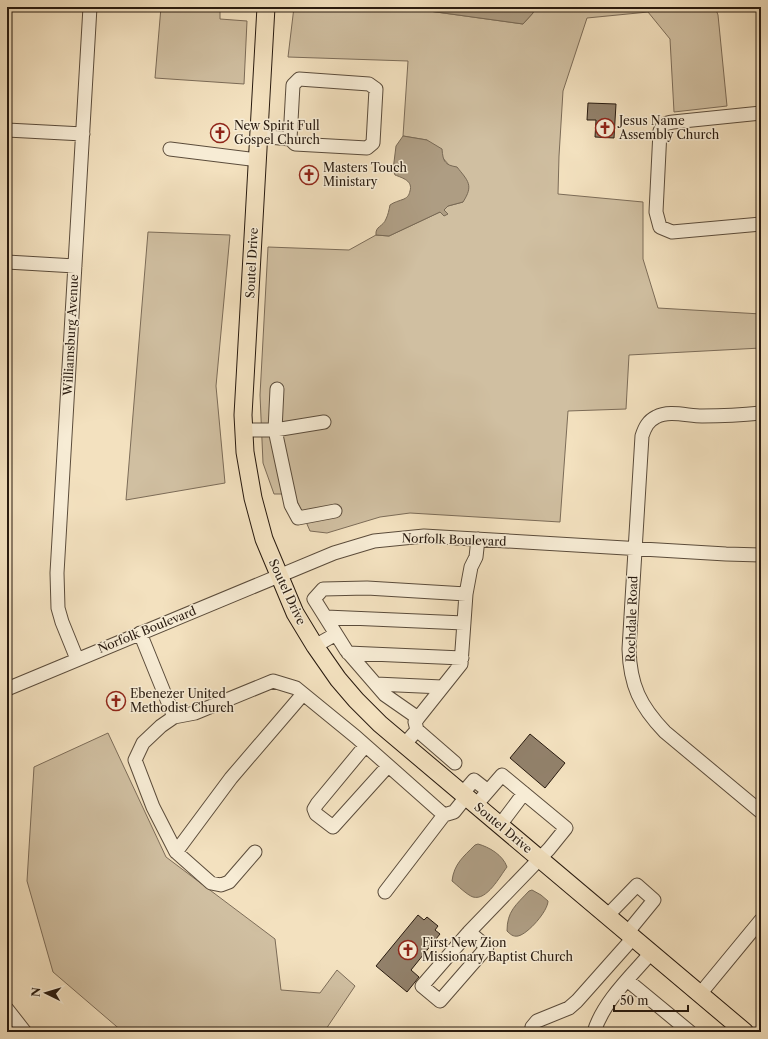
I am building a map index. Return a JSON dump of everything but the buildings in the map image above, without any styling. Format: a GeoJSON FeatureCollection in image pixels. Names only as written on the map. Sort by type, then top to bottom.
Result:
{"type":"FeatureCollection","features":[{"type":"Feature","properties":{"kind":"main road","name":"Soutel Drive"},"geometry":{"type":"LineString","coordinates":[[266,7],[243,415],[245,452],[253,498],[264,539],[295,613],[331,669],[356,700],[404,745],[745,1032]]}},
{"type":"Feature","properties":{"kind":"street","name":"Williamsburg Avenue"},"geometry":{"type":"LineString","coordinates":[[76,659],[62,622],[57,590],[90,7]]}},
{"type":"Feature","properties":{"kind":"street"},"geometry":{"type":"LineString","coordinates":[[259,136],[290,139],[295,144],[367,148],[373,143],[376,89],[369,84],[299,79],[293,85],[290,139]]}},
{"type":"Feature","properties":{"kind":"street"},"geometry":{"type":"LineString","coordinates":[[761,113],[672,122],[666,123],[662,126],[660,131],[656,212],[660,227],[672,232],[761,224]]}},
{"type":"Feature","properties":{"kind":"street"},"geometry":{"type":"LineString","coordinates":[[7,130],[84,134]]}},
{"type":"Feature","properties":{"kind":"street"},"geometry":{"type":"LineString","coordinates":[[170,149],[258,160]]}},
{"type":"Feature","properties":{"kind":"street"},"geometry":{"type":"LineString","coordinates":[[7,262],[75,266]]}},
{"type":"Feature","properties":{"kind":"street"},"geometry":{"type":"LineString","coordinates":[[277,389],[275,430],[291,505],[298,518],[335,512]]}},
{"type":"Feature","properties":{"kind":"street","name":"Rochdale Road"},"geometry":{"type":"LineString","coordinates":[[761,413],[702,416],[666,414],[650,420],[645,427],[642,436],[629,649],[633,682],[645,709],[665,732],[761,812]]}},
{"type":"Feature","properties":{"kind":"street"},"geometry":{"type":"LineString","coordinates":[[245,430],[275,430],[324,422]]}},
{"type":"Feature","properties":{"kind":"street","name":"Norfolk Boulevard"},"geometry":{"type":"LineString","coordinates":[[7,688],[278,575],[334,553],[374,541],[424,536],[761,555]]}},
{"type":"Feature","properties":{"kind":"street"},"geometry":{"type":"LineString","coordinates":[[404,745],[442,687],[462,664],[466,594],[470,567],[476,556],[478,539]]}},
{"type":"Feature","properties":{"kind":"street"},"geometry":{"type":"LineString","coordinates":[[456,763],[385,695],[348,653],[314,599],[322,589],[367,588],[466,594]]}},
{"type":"Feature","properties":{"kind":"street"},"geometry":{"type":"LineString","coordinates":[[326,617],[464,623]]}},
{"type":"Feature","properties":{"kind":"street"},"geometry":{"type":"LineString","coordinates":[[140,633],[174,717]]}},
{"type":"Feature","properties":{"kind":"street"},"geometry":{"type":"LineString","coordinates":[[315,646],[336,634]]}},
{"type":"Feature","properties":{"kind":"street"},"geometry":{"type":"LineString","coordinates":[[348,653],[462,658]]}},
{"type":"Feature","properties":{"kind":"street"},"geometry":{"type":"LineString","coordinates":[[255,852],[229,882],[221,885],[211,882],[176,852],[153,807],[135,760],[143,743],[161,726],[174,717],[195,713],[273,681],[296,688],[356,737],[444,815]]}},
{"type":"Feature","properties":{"kind":"street"},"geometry":{"type":"LineString","coordinates":[[376,684],[442,687]]}},
{"type":"Feature","properties":{"kind":"street"},"geometry":{"type":"LineString","coordinates":[[176,852],[231,778],[303,694]]}},
{"type":"Feature","properties":{"kind":"street"},"geometry":{"type":"LineString","coordinates":[[365,746],[317,804],[314,809],[316,814],[333,827],[388,766]]}},
{"type":"Feature","properties":{"kind":"street"},"geometry":{"type":"LineString","coordinates":[[386,892],[444,815],[454,812],[468,799],[488,791],[502,775],[566,828],[557,841],[469,932],[422,986],[440,1001],[488,947],[469,932]]}},
{"type":"Feature","properties":{"kind":"street"},"geometry":{"type":"LineString","coordinates":[[468,799],[474,780],[488,791]]}},
{"type":"Feature","properties":{"kind":"street"},"geometry":{"type":"LineString","coordinates":[[500,826],[524,793]]}},
{"type":"Feature","properties":{"kind":"street"},"geometry":{"type":"LineString","coordinates":[[530,1032],[537,1021],[569,1008],[577,1001],[630,935],[654,900],[636,885],[607,916]]}},
{"type":"Feature","properties":{"kind":"street"},"geometry":{"type":"LineString","coordinates":[[700,994],[761,920]]}},
{"type":"Feature","properties":{"kind":"street"},"geometry":{"type":"LineString","coordinates":[[594,1032],[598,1021],[619,989],[651,953]]}},
{"type":"Feature","properties":{"kind":"street"},"geometry":{"type":"LineString","coordinates":[[627,980],[690,1032]]}},
{"type":"Feature","properties":{"kind":"street"},"geometry":{"type":"LineString","coordinates":[[7,1010],[25,1032]]}},
{"type":"Feature","properties":{"kind":"shaded area"},"geometry":{"type":"Polygon","coordinates":[[[161,7],[220,7],[220,19],[247,21],[244,84],[155,78],[161,7]]]}},
{"type":"Feature","properties":{"kind":"shaded area"},"geometry":{"type":"Polygon","coordinates":[[[294,7],[400,7],[523,24],[533,13],[534,7],[715,7],[718,15],[727,106],[674,112],[670,39],[648,12],[587,18],[563,91],[558,194],[643,202],[643,259],[658,308],[761,314],[761,348],[629,355],[626,409],[568,411],[560,522],[410,513],[380,517],[327,533],[310,531],[294,494],[274,494],[263,463],[260,395],[268,247],[349,250],[376,235],[389,236],[440,212],[444,216],[444,210],[448,206],[463,202],[449,165],[427,140],[403,136],[408,61],[288,57],[294,7]]]}},
{"type":"Feature","properties":{"kind":"shaded area"},"geometry":{"type":"Polygon","coordinates":[[[400,7],[534,7],[533,13],[523,24],[400,7]]]}},
{"type":"Feature","properties":{"kind":"shaded area"},"geometry":{"type":"Polygon","coordinates":[[[403,136],[427,140],[442,149],[445,162],[457,167],[467,180],[469,187],[468,191],[463,202],[448,206],[444,210],[448,214],[444,216],[440,212],[389,236],[376,235],[378,228],[386,219],[390,205],[405,198],[410,192],[411,188],[409,182],[395,175],[393,170],[396,146],[403,136]]]}},
{"type":"Feature","properties":{"kind":"shaded area"},"geometry":{"type":"Polygon","coordinates":[[[148,232],[230,235],[216,386],[225,483],[126,500],[148,232]]]}},
{"type":"Feature","properties":{"kind":"shaded area"},"geometry":{"type":"Polygon","coordinates":[[[108,733],[166,857],[275,939],[281,990],[320,993],[337,970],[355,986],[324,1032],[123,1032],[53,972],[27,881],[34,767],[108,733]]]}},
{"type":"Feature","properties":{"kind":"shaded area"},"geometry":{"type":"Polygon","coordinates":[[[478,844],[487,847],[499,855],[507,867],[488,892],[478,897],[473,897],[452,881],[457,865],[475,845],[478,844]]]}},
{"type":"Feature","properties":{"kind":"shaded area"},"geometry":{"type":"Polygon","coordinates":[[[532,890],[548,901],[545,910],[532,927],[518,936],[513,936],[507,931],[507,924],[511,913],[520,900],[532,890]]]}},
{"type":"Feature","properties":{"kind":"place","name":"Jesus Name Assembly Church"},"geometry":{"type":"Point","coordinates":[605,128]}},
{"type":"Feature","properties":{"kind":"place","name":"New Spirit Full Gospel Church"},"geometry":{"type":"Point","coordinates":[220,133]}},
{"type":"Feature","properties":{"kind":"place","name":"Masters Touch Ministary"},"geometry":{"type":"Point","coordinates":[309,175]}},
{"type":"Feature","properties":{"kind":"place","name":"Ebenezer United Methodist Church"},"geometry":{"type":"Point","coordinates":[116,701]}},
{"type":"Feature","properties":{"kind":"place","name":"First New Zion Missionary Baptist Church"},"geometry":{"type":"Point","coordinates":[408,950]}}]}
